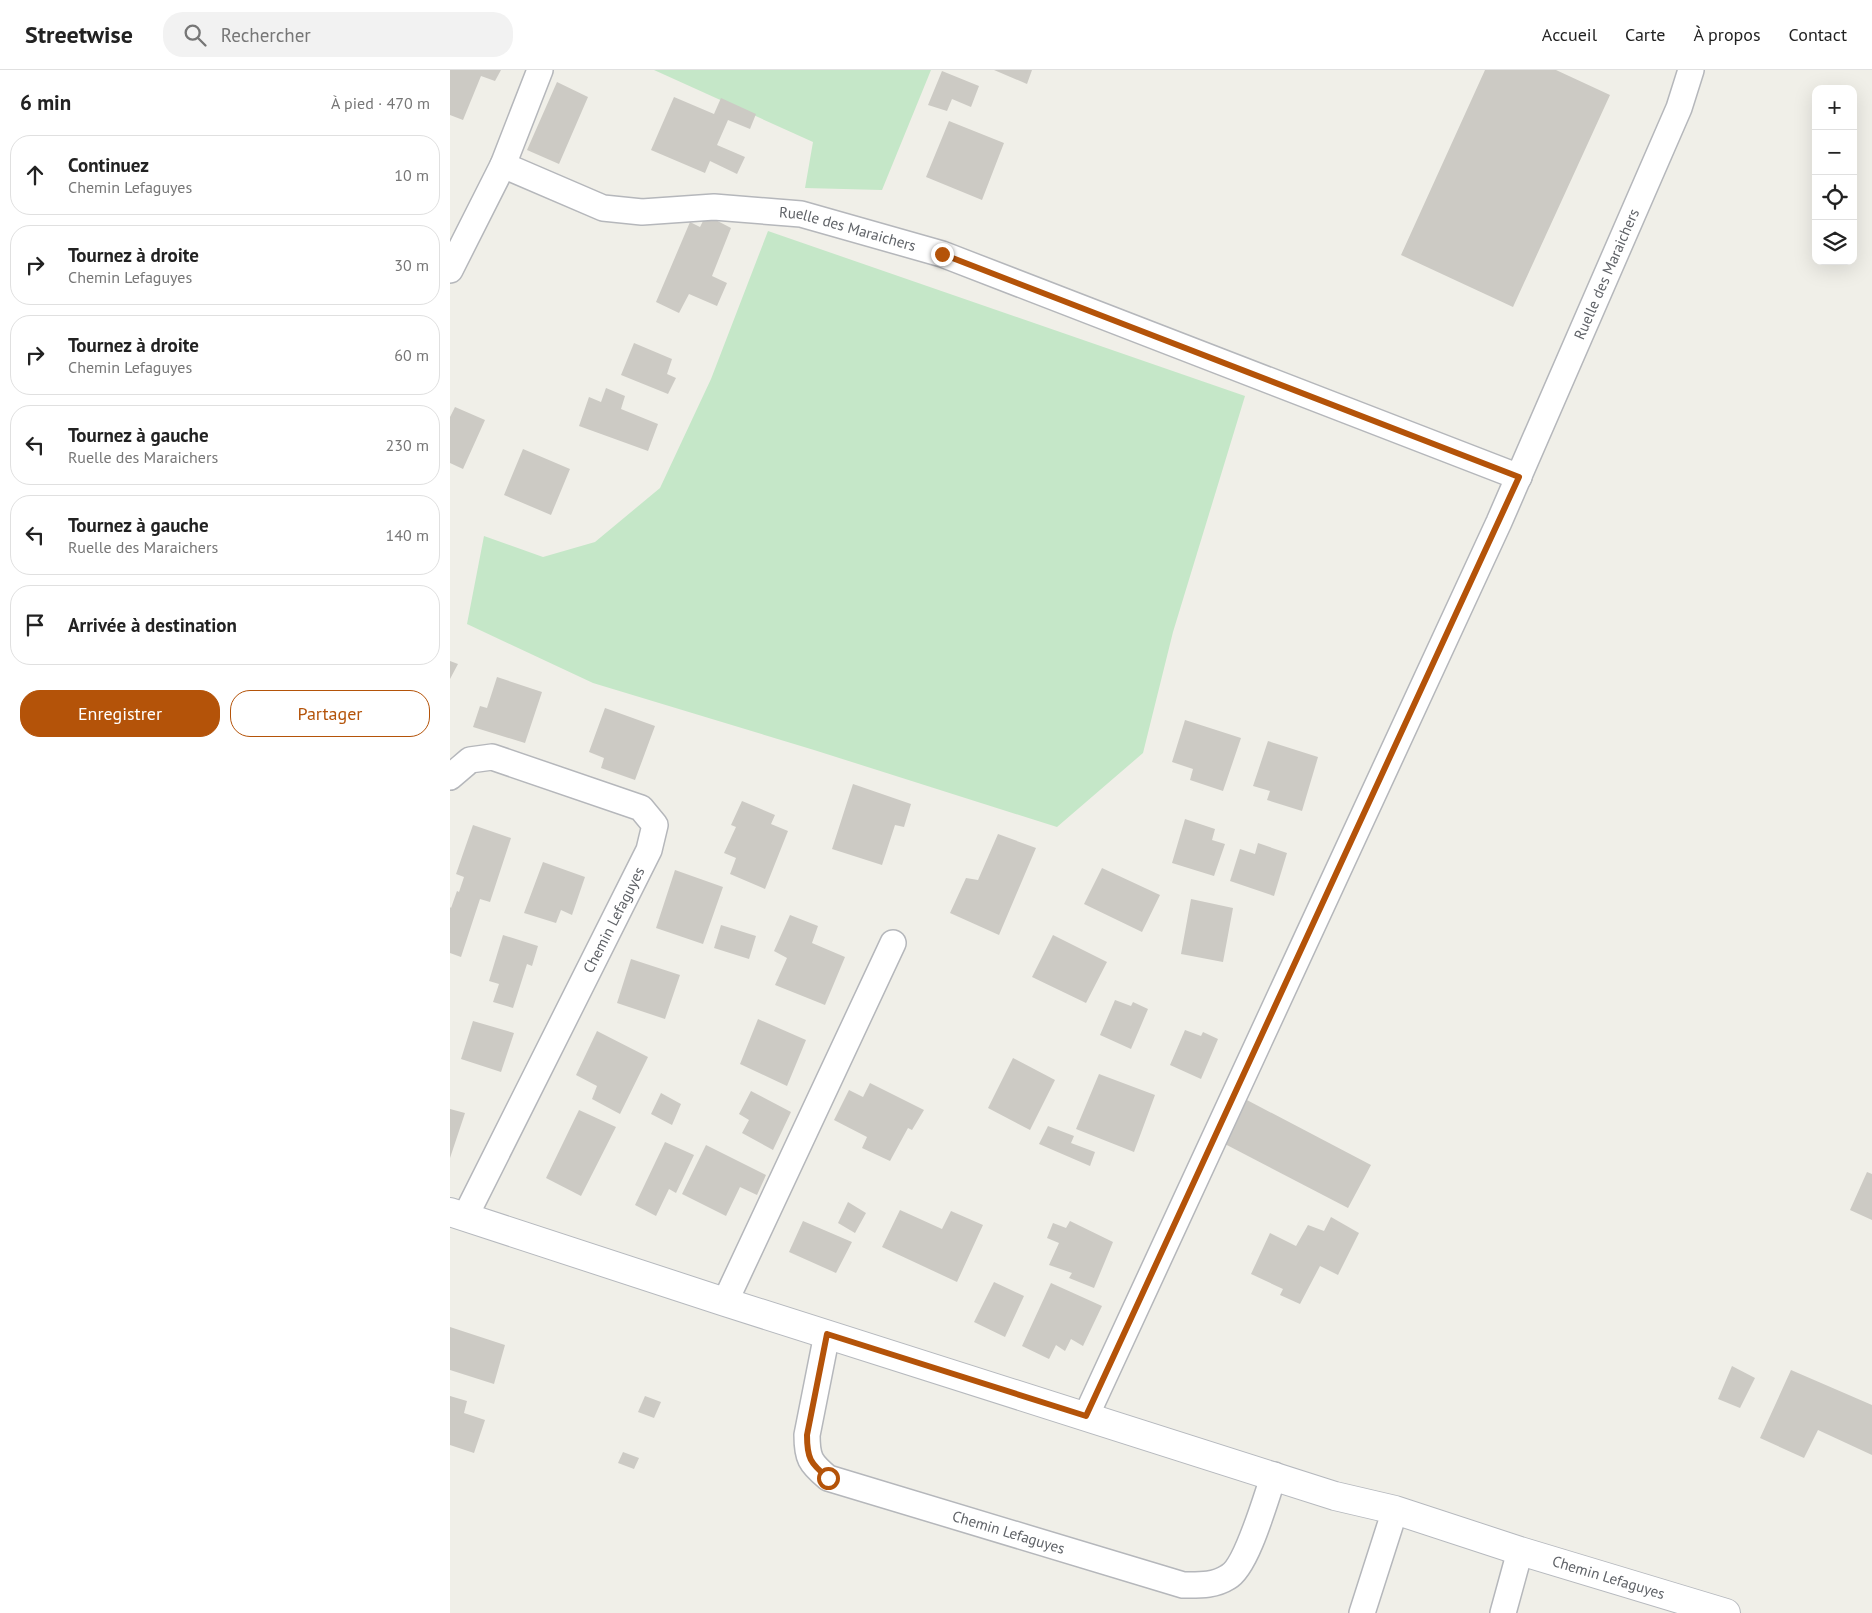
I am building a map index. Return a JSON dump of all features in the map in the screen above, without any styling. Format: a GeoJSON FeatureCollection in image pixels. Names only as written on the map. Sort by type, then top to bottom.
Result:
{"type":"FeatureCollection","features":[{"type":"Feature","properties":{"kind":"main road","name":"Chemin Lefaguyes"},"geometry":{"type":"LineString","coordinates":[[458,1215],[1335,1496],[1395,1510],[1520,1551],[1726,1613]]}},
{"type":"Feature","properties":{"kind":"street"},"geometry":{"type":"LineString","coordinates":[[450,270],[503,165],[540,70]]}},
{"type":"Feature","properties":{"kind":"street","name":"Ruelle des Maraichers"},"geometry":{"type":"LineString","coordinates":[[1086,1416],[1519,477],[1679,108],[1691,70]]}},
{"type":"Feature","properties":{"kind":"street","name":"Ruelle des Maraichers"},"geometry":{"type":"LineString","coordinates":[[503,165],[603,208],[642,212],[714,208],[801,214],[942,254],[1519,477]]}},
{"type":"Feature","properties":{"kind":"street","name":"Chemin Lefaguyes"},"geometry":{"type":"LineString","coordinates":[[450,777],[470,760],[492,757],[641,808],[655,825],[650,850],[458,1215]]}},
{"type":"Feature","properties":{"kind":"street"},"geometry":{"type":"LineString","coordinates":[[725,1302],[893,943]]}},
{"type":"Feature","properties":{"kind":"street","name":"Chemin Lefaguyes"},"geometry":{"type":"LineString","coordinates":[[827,1334],[807,1435],[807,1452],[816,1467],[828,1478],[1183,1585],[1209,1585],[1230,1577],[1244,1558],[1274,1475]]}},
{"type":"Feature","properties":{"kind":"street"},"geometry":{"type":"LineString","coordinates":[[1362,1613],[1395,1510]]}},
{"type":"Feature","properties":{"kind":"street"},"geometry":{"type":"LineString","coordinates":[[1503,1613],[1520,1551]]}},
{"type":"Feature","properties":{"kind":"green space"},"geometry":{"type":"Polygon","coordinates":[[[654,70],[931,70],[882,190],[805,188],[813,142],[654,70]]]}},
{"type":"Feature","properties":{"kind":"green space"},"geometry":{"type":"Polygon","coordinates":[[[768,231],[1245,396],[1173,632],[1143,753],[1057,827],[814,750],[593,683],[467,624],[484,536],[543,557],[595,542],[660,488],[711,379],[768,231]]]}},
{"type":"Feature","properties":{"kind":"building"},"geometry":{"type":"Polygon","coordinates":[[[450,70],[501,70],[495,81],[481,76],[463,120],[450,115],[450,70]]]}},
{"type":"Feature","properties":{"kind":"building"},"geometry":{"type":"Polygon","coordinates":[[[994,70],[1032,70],[1027,84],[994,70]]]}},
{"type":"Feature","properties":{"kind":"building"},"geometry":{"type":"Polygon","coordinates":[[[1485,70],[1556,70],[1610,95],[1513,307],[1401,255],[1485,70]]]}},
{"type":"Feature","properties":{"kind":"building"},"geometry":{"type":"Polygon","coordinates":[[[942,71],[979,86],[971,107],[952,99],[947,111],[928,105],[942,71]]]}},
{"type":"Feature","properties":{"kind":"building"},"geometry":{"type":"Polygon","coordinates":[[[557,82],[588,97],[559,164],[527,150],[557,82]]]}},
{"type":"Feature","properties":{"kind":"building"},"geometry":{"type":"Polygon","coordinates":[[[674,97],[714,114],[721,98],[756,114],[750,129],[728,120],[717,145],[745,157],[737,174],[710,161],[705,173],[651,150],[674,97]]]}},
{"type":"Feature","properties":{"kind":"building"},"geometry":{"type":"Polygon","coordinates":[[[949,121],[1004,143],[982,200],[926,177],[949,121]]]}},
{"type":"Feature","properties":{"kind":"building"},"geometry":{"type":"Polygon","coordinates":[[[706,215],[731,228],[712,276],[727,283],[717,306],[689,294],[679,313],[656,302],[690,222],[700,227],[706,215]]]}},
{"type":"Feature","properties":{"kind":"building"},"geometry":{"type":"Polygon","coordinates":[[[634,343],[672,359],[667,374],[676,378],[668,394],[621,375],[634,343]]]}},
{"type":"Feature","properties":{"kind":"building"},"geometry":{"type":"Polygon","coordinates":[[[606,388],[625,396],[621,409],[658,424],[648,451],[579,426],[589,397],[601,402],[606,388]]]}},
{"type":"Feature","properties":{"kind":"building"},"geometry":{"type":"Polygon","coordinates":[[[455,407],[485,420],[463,469],[450,463],[450,417],[455,407]]]}},
{"type":"Feature","properties":{"kind":"building"},"geometry":{"type":"Polygon","coordinates":[[[523,449],[570,469],[551,515],[504,495],[523,449]]]}},
{"type":"Feature","properties":{"kind":"building"},"geometry":{"type":"Polygon","coordinates":[[[450,661],[458,664],[450,679],[450,661]]]}},
{"type":"Feature","properties":{"kind":"building"},"geometry":{"type":"Polygon","coordinates":[[[497,677],[542,692],[525,743],[473,727],[480,706],[487,708],[497,677]]]}},
{"type":"Feature","properties":{"kind":"building"},"geometry":{"type":"Polygon","coordinates":[[[605,708],[655,726],[635,780],[601,768],[604,758],[589,752],[605,708]]]}},
{"type":"Feature","properties":{"kind":"building"},"geometry":{"type":"Polygon","coordinates":[[[1185,720],[1241,738],[1223,791],[1190,780],[1193,769],[1172,762],[1185,720]]]}},
{"type":"Feature","properties":{"kind":"building"},"geometry":{"type":"Polygon","coordinates":[[[1268,741],[1318,757],[1302,811],[1267,800],[1270,791],[1253,786],[1268,741]]]}},
{"type":"Feature","properties":{"kind":"building"},"geometry":{"type":"Polygon","coordinates":[[[853,784],[911,804],[904,827],[895,825],[882,865],[832,849],[853,784]]]}},
{"type":"Feature","properties":{"kind":"building"},"geometry":{"type":"Polygon","coordinates":[[[742,801],[775,815],[771,824],[788,831],[765,889],[730,874],[736,858],[724,853],[736,827],[731,825],[742,801]]]}},
{"type":"Feature","properties":{"kind":"building"},"geometry":{"type":"Polygon","coordinates":[[[1185,819],[1215,829],[1212,840],[1225,844],[1214,876],[1172,863],[1185,819]]]}},
{"type":"Feature","properties":{"kind":"building"},"geometry":{"type":"Polygon","coordinates":[[[473,825],[511,838],[490,902],[480,899],[461,957],[450,953],[450,907],[457,891],[459,892],[464,877],[456,874],[473,825]]]}},
{"type":"Feature","properties":{"kind":"building"},"geometry":{"type":"Polygon","coordinates":[[[998,834],[1036,848],[999,935],[950,913],[966,878],[978,880],[998,834]]]}},
{"type":"Feature","properties":{"kind":"building"},"geometry":{"type":"Polygon","coordinates":[[[1258,843],[1287,853],[1274,896],[1230,881],[1240,849],[1255,854],[1258,843]]]}},
{"type":"Feature","properties":{"kind":"building"},"geometry":{"type":"Polygon","coordinates":[[[543,862],[585,877],[572,915],[561,910],[556,923],[524,913],[543,862]]]}},
{"type":"Feature","properties":{"kind":"building"},"geometry":{"type":"Polygon","coordinates":[[[1102,868],[1160,895],[1142,932],[1084,904],[1102,868]]]}},
{"type":"Feature","properties":{"kind":"building"},"geometry":{"type":"Polygon","coordinates":[[[675,870],[723,887],[703,944],[656,928],[675,870]]]}},
{"type":"Feature","properties":{"kind":"building"},"geometry":{"type":"Polygon","coordinates":[[[1191,899],[1233,908],[1223,962],[1181,954],[1191,899]]]}},
{"type":"Feature","properties":{"kind":"building"},"geometry":{"type":"Polygon","coordinates":[[[790,915],[818,926],[812,943],[845,957],[825,1005],[775,985],[787,958],[774,951],[790,915]]]}},
{"type":"Feature","properties":{"kind":"building"},"geometry":{"type":"Polygon","coordinates":[[[721,925],[756,936],[749,959],[714,948],[721,925]]]}},
{"type":"Feature","properties":{"kind":"building"},"geometry":{"type":"Polygon","coordinates":[[[503,935],[538,946],[532,966],[527,964],[513,1008],[493,1002],[499,984],[489,981],[503,935]]]}},
{"type":"Feature","properties":{"kind":"building"},"geometry":{"type":"Polygon","coordinates":[[[1053,935],[1107,962],[1086,1003],[1032,977],[1053,935]]]}},
{"type":"Feature","properties":{"kind":"building"},"geometry":{"type":"Polygon","coordinates":[[[631,959],[680,975],[665,1019],[617,1003],[631,959]]]}},
{"type":"Feature","properties":{"kind":"building"},"geometry":{"type":"Polygon","coordinates":[[[1115,1000],[1131,1006],[1133,1002],[1148,1009],[1131,1049],[1100,1035],[1115,1000]]]}},
{"type":"Feature","properties":{"kind":"building"},"geometry":{"type":"Polygon","coordinates":[[[758,1019],[806,1040],[787,1086],[740,1064],[758,1019]]]}},
{"type":"Feature","properties":{"kind":"building"},"geometry":{"type":"Polygon","coordinates":[[[473,1021],[514,1033],[501,1072],[461,1059],[473,1021]]]}},
{"type":"Feature","properties":{"kind":"building"},"geometry":{"type":"Polygon","coordinates":[[[1185,1030],[1201,1036],[1203,1032],[1218,1039],[1201,1079],[1170,1065],[1185,1030]]]}},
{"type":"Feature","properties":{"kind":"building"},"geometry":{"type":"Polygon","coordinates":[[[597,1031],[648,1057],[620,1114],[592,1099],[597,1086],[576,1075],[597,1031]]]}},
{"type":"Feature","properties":{"kind":"building"},"geometry":{"type":"Polygon","coordinates":[[[1013,1058],[1055,1080],[1030,1130],[988,1108],[1013,1058]]]}},
{"type":"Feature","properties":{"kind":"building"},"geometry":{"type":"Polygon","coordinates":[[[1099,1074],[1155,1095],[1134,1152],[1076,1129],[1099,1074]]]}},
{"type":"Feature","properties":{"kind":"building"},"geometry":{"type":"Polygon","coordinates":[[[870,1083],[924,1110],[912,1130],[908,1128],[890,1161],[862,1148],[867,1137],[834,1120],[849,1090],[863,1097],[870,1083]]]}},
{"type":"Feature","properties":{"kind":"building"},"geometry":{"type":"Polygon","coordinates":[[[751,1091],[791,1112],[773,1150],[742,1133],[749,1120],[739,1114],[751,1091]]]}},
{"type":"Feature","properties":{"kind":"building"},"geometry":{"type":"Polygon","coordinates":[[[661,1093],[681,1104],[672,1125],[651,1114],[661,1093]]]}},
{"type":"Feature","properties":{"kind":"building"},"geometry":{"type":"Polygon","coordinates":[[[1245,1099],[1371,1165],[1348,1208],[1223,1143],[1245,1099]]]}},
{"type":"Feature","properties":{"kind":"building"},"geometry":{"type":"Polygon","coordinates":[[[450,1109],[465,1113],[450,1158],[450,1109]]]}},
{"type":"Feature","properties":{"kind":"building"},"geometry":{"type":"Polygon","coordinates":[[[579,1110],[616,1127],[581,1196],[546,1178],[579,1110]]]}},
{"type":"Feature","properties":{"kind":"building"},"geometry":{"type":"Polygon","coordinates":[[[1048,1126],[1074,1136],[1071,1143],[1095,1152],[1090,1166],[1039,1144],[1048,1126]]]}},
{"type":"Feature","properties":{"kind":"building"},"geometry":{"type":"Polygon","coordinates":[[[665,1142],[694,1155],[676,1193],[669,1189],[656,1216],[635,1205],[665,1142]]]}},
{"type":"Feature","properties":{"kind":"building"},"geometry":{"type":"Polygon","coordinates":[[[706,1145],[766,1175],[757,1195],[740,1187],[726,1216],[682,1194],[706,1145]]]}},
{"type":"Feature","properties":{"kind":"building"},"geometry":{"type":"Polygon","coordinates":[[[1867,1172],[1872,1174],[1872,1220],[1850,1210],[1867,1172]]]}},
{"type":"Feature","properties":{"kind":"building"},"geometry":{"type":"Polygon","coordinates":[[[848,1202],[866,1213],[855,1233],[838,1223],[848,1202]]]}},
{"type":"Feature","properties":{"kind":"building"},"geometry":{"type":"Polygon","coordinates":[[[900,1210],[942,1229],[951,1211],[983,1225],[957,1282],[882,1247],[900,1210]]]}},
{"type":"Feature","properties":{"kind":"building"},"geometry":{"type":"Polygon","coordinates":[[[1331,1217],[1359,1233],[1338,1275],[1320,1266],[1300,1304],[1280,1295],[1283,1289],[1251,1274],[1270,1233],[1296,1246],[1308,1225],[1324,1231],[1331,1217]]]}},
{"type":"Feature","properties":{"kind":"building"},"geometry":{"type":"Polygon","coordinates":[[[803,1221],[852,1242],[836,1273],[789,1252],[803,1221]]]}},
{"type":"Feature","properties":{"kind":"building"},"geometry":{"type":"Polygon","coordinates":[[[1070,1221],[1113,1242],[1094,1288],[1069,1278],[1072,1273],[1049,1265],[1059,1243],[1047,1238],[1053,1223],[1066,1228],[1070,1221]]]}},
{"type":"Feature","properties":{"kind":"building"},"geometry":{"type":"Polygon","coordinates":[[[994,1282],[1024,1296],[1005,1337],[974,1322],[994,1282]]]}},
{"type":"Feature","properties":{"kind":"building"},"geometry":{"type":"Polygon","coordinates":[[[1051,1283],[1102,1306],[1083,1346],[1071,1339],[1065,1351],[1056,1345],[1049,1359],[1022,1346],[1051,1283]]]}},
{"type":"Feature","properties":{"kind":"building"},"geometry":{"type":"Polygon","coordinates":[[[450,1327],[505,1345],[494,1384],[450,1370],[450,1327]]]}},
{"type":"Feature","properties":{"kind":"building"},"geometry":{"type":"Polygon","coordinates":[[[1732,1366],[1755,1378],[1740,1408],[1718,1399],[1732,1366]]]}},
{"type":"Feature","properties":{"kind":"building"},"geometry":{"type":"Polygon","coordinates":[[[1791,1370],[1872,1405],[1872,1455],[1818,1430],[1804,1458],[1760,1438],[1791,1370]]]}},
{"type":"Feature","properties":{"kind":"building"},"geometry":{"type":"Polygon","coordinates":[[[450,1396],[467,1401],[464,1413],[485,1420],[474,1453],[450,1445],[450,1396]]]}},
{"type":"Feature","properties":{"kind":"building"},"geometry":{"type":"Polygon","coordinates":[[[645,1396],[661,1402],[654,1418],[638,1412],[645,1396]]]}},
{"type":"Feature","properties":{"kind":"building"},"geometry":{"type":"Polygon","coordinates":[[[623,1452],[639,1458],[634,1469],[618,1463],[623,1452]]]}},
{"type":"Feature","properties":{"kind":"route"},"geometry":{"type":"LineString","coordinates":[[828,1478],[816,1467],[807,1452],[807,1435],[827,1334],[1086,1416],[1500,522],[1519,477],[942,254]]}}]}
